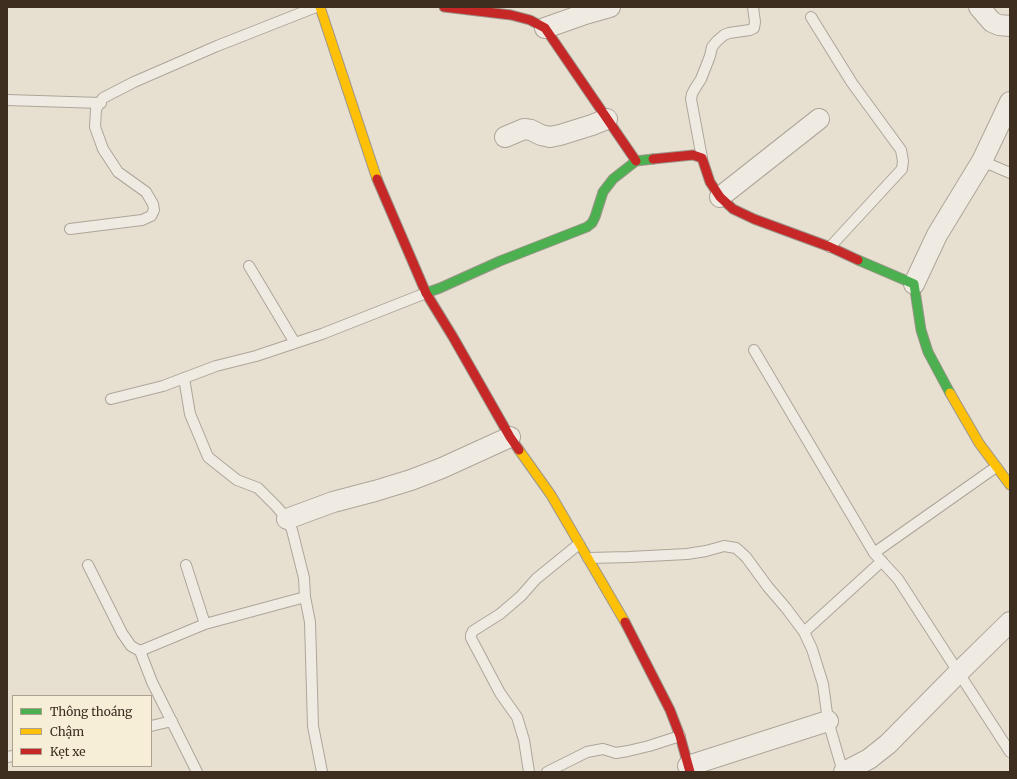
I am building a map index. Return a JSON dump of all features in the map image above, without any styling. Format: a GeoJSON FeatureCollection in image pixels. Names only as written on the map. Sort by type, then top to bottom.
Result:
{"type":"FeatureCollection","features":[{"type":"Feature","properties":{"kind":"street"},"geometry":{"type":"LineString","coordinates":[[320,7],[374,172],[426,293],[510,437],[551,495],[621,614],[670,710],[680,736],[689,769],[828,721]]}},
{"type":"Feature","properties":{"kind":"street"},"geometry":{"type":"LineString","coordinates":[[444,7],[511,15],[530,20],[545,28],[636,161]]}},
{"type":"Feature","properties":{"kind":"street"},"geometry":{"type":"LineString","coordinates":[[545,28],[610,7]]}},
{"type":"Feature","properties":{"kind":"street"},"geometry":{"type":"LineString","coordinates":[[979,7],[992,22],[999,25],[1010,26]]}},
{"type":"Feature","properties":{"kind":"street"},"geometry":{"type":"LineString","coordinates":[[1010,102],[982,161],[937,235],[914,284],[921,330],[928,352],[979,443],[1010,485]]}},
{"type":"Feature","properties":{"kind":"street"},"geometry":{"type":"LineString","coordinates":[[504,137],[524,129],[550,137],[592,125],[606,119]]}},
{"type":"Feature","properties":{"kind":"street"},"geometry":{"type":"LineString","coordinates":[[720,197],[819,119]]}},
{"type":"Feature","properties":{"kind":"street"},"geometry":{"type":"LineString","coordinates":[[426,293],[500,261],[587,227],[592,223],[595,217],[603,192],[613,179],[636,161],[693,155],[702,158],[710,182],[720,197],[733,209],[754,219],[830,247],[914,284]]}},
{"type":"Feature","properties":{"kind":"street"},"geometry":{"type":"LineString","coordinates":[[287,519],[333,502],[411,480],[442,468],[510,437]]}},
{"type":"Feature","properties":{"kind":"street"},"geometry":{"type":"LineString","coordinates":[[844,772],[869,759],[888,744],[1010,622]]}},
{"type":"Feature","properties":{"kind":"lane"},"geometry":{"type":"LineString","coordinates":[[70,229],[142,220],[151,216],[154,210],[153,204],[146,192],[118,172],[103,149],[95,127],[96,109],[103,98],[134,82],[217,46],[316,7]]}},
{"type":"Feature","properties":{"kind":"lane"},"geometry":{"type":"LineString","coordinates":[[702,158],[691,99],[692,94],[701,78],[712,47],[717,41],[729,33],[754,28],[755,22],[753,7]]}},
{"type":"Feature","properties":{"kind":"lane"},"geometry":{"type":"LineString","coordinates":[[811,17],[852,83],[901,150],[903,161],[902,169],[830,247]]}},
{"type":"Feature","properties":{"kind":"lane"},"geometry":{"type":"LineString","coordinates":[[7,100],[101,103]]}},
{"type":"Feature","properties":{"kind":"lane"},"geometry":{"type":"LineString","coordinates":[[982,161],[1010,173]]}},
{"type":"Feature","properties":{"kind":"lane"},"geometry":{"type":"LineString","coordinates":[[249,266],[295,343]]}},
{"type":"Feature","properties":{"kind":"lane"},"geometry":{"type":"LineString","coordinates":[[111,399],[163,386],[216,366],[256,356],[322,334],[426,293]]}},
{"type":"Feature","properties":{"kind":"lane"},"geometry":{"type":"LineString","coordinates":[[754,350],[874,553],[898,579],[1010,752]]}},
{"type":"Feature","properties":{"kind":"lane"},"geometry":{"type":"LineString","coordinates":[[184,378],[190,414],[208,457],[238,480],[258,488],[287,519],[292,530],[304,578],[305,597],[310,622],[313,726],[322,772]]}},
{"type":"Feature","properties":{"kind":"lane"},"geometry":{"type":"LineString","coordinates":[[874,553],[996,467]]}},
{"type":"Feature","properties":{"kind":"lane"},"geometry":{"type":"LineString","coordinates":[[529,772],[524,740],[517,717],[500,693],[471,638],[471,634],[473,631],[500,614],[521,596],[536,579],[579,544]]}},
{"type":"Feature","properties":{"kind":"lane"},"geometry":{"type":"LineString","coordinates":[[588,558],[687,554],[724,546],[736,548],[746,556],[768,587],[804,632],[812,649],[823,684],[828,721],[844,772]]}},
{"type":"Feature","properties":{"kind":"lane"},"geometry":{"type":"LineString","coordinates":[[804,632],[882,561]]}},
{"type":"Feature","properties":{"kind":"lane"},"geometry":{"type":"LineString","coordinates":[[88,564],[122,633],[131,646],[140,652],[152,682],[197,772]]}},
{"type":"Feature","properties":{"kind":"lane"},"geometry":{"type":"LineString","coordinates":[[186,565],[205,624]]}},
{"type":"Feature","properties":{"kind":"lane"},"geometry":{"type":"LineString","coordinates":[[140,652],[205,624],[305,597]]}},
{"type":"Feature","properties":{"kind":"lane"},"geometry":{"type":"LineString","coordinates":[[152,726],[172,722]]}},
{"type":"Feature","properties":{"kind":"lane"},"geometry":{"type":"LineString","coordinates":[[547,772],[587,752],[603,749],[616,753],[628,751],[680,736]]}},
{"type":"Feature","properties":{"kind":"traffic: fast"},"geometry":{"type":"LineString","coordinates":[[426,293],[500,261],[587,227],[592,223],[595,217],[603,192],[613,179],[636,161],[653,159]]}},
{"type":"Feature","properties":{"kind":"traffic: fast"},"geometry":{"type":"LineString","coordinates":[[858,260],[914,284],[921,330],[928,352],[950,393]]}},
{"type":"Feature","properties":{"kind":"traffic: slow"},"geometry":{"type":"LineString","coordinates":[[320,7],[377,179]]}},
{"type":"Feature","properties":{"kind":"traffic: slow"},"geometry":{"type":"LineString","coordinates":[[950,393],[979,443],[1010,485]]}},
{"type":"Feature","properties":{"kind":"traffic: slow"},"geometry":{"type":"LineString","coordinates":[[519,450],[551,495],[625,622]]}},
{"type":"Feature","properties":{"kind":"traffic: jam"},"geometry":{"type":"LineString","coordinates":[[444,7],[511,15],[530,20],[545,28],[636,161]]}},
{"type":"Feature","properties":{"kind":"traffic: jam"},"geometry":{"type":"LineString","coordinates":[[653,159],[693,155],[702,158],[710,182],[720,197],[733,209],[754,219],[830,247],[858,260]]}},
{"type":"Feature","properties":{"kind":"traffic: jam"},"geometry":{"type":"LineString","coordinates":[[377,179],[426,293],[519,450]]}},
{"type":"Feature","properties":{"kind":"traffic: jam"},"geometry":{"type":"LineString","coordinates":[[625,622],[670,710],[680,736],[690,772]]}}]}
